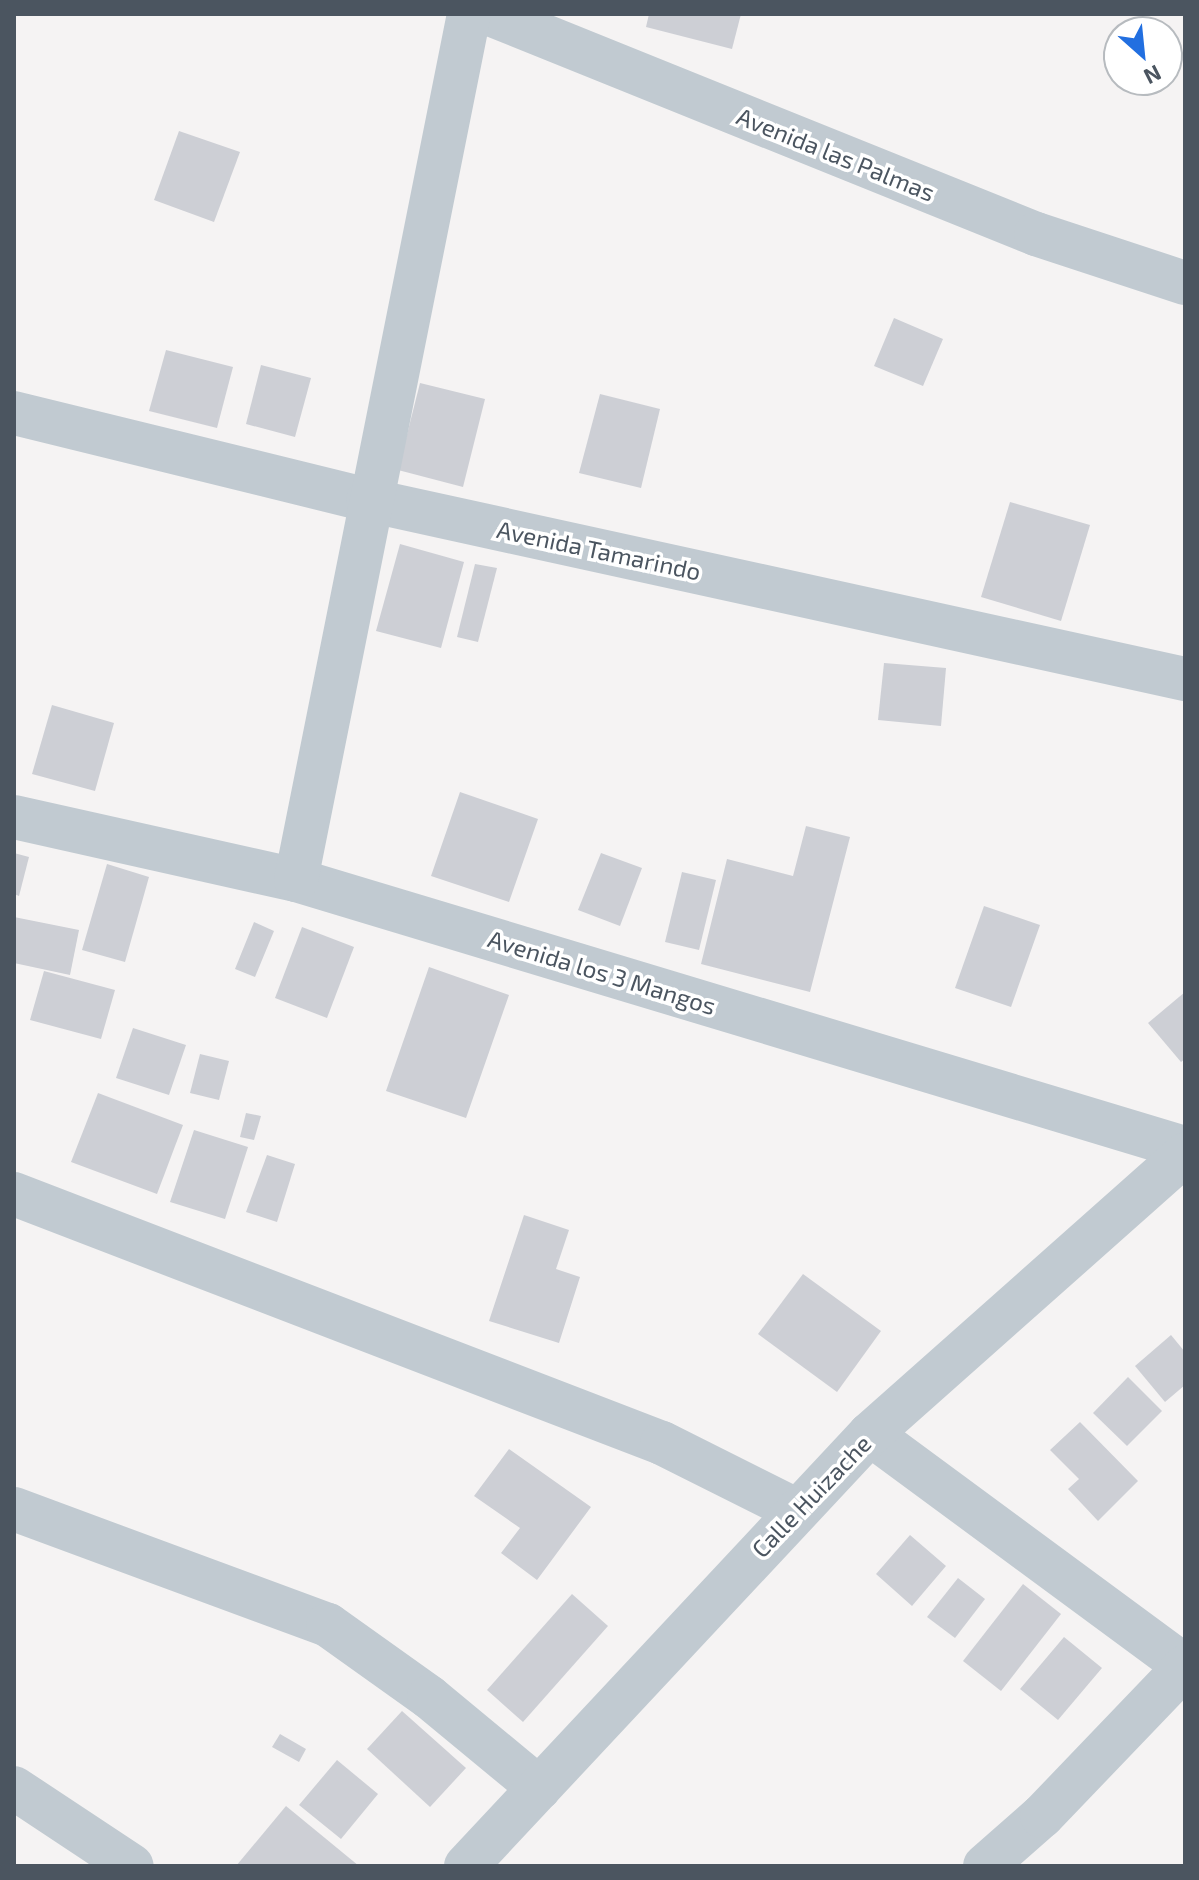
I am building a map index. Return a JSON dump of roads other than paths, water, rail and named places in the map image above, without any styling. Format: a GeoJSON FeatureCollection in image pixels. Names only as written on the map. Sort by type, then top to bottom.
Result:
{"type":"FeatureCollection","features":[{"type":"Feature","properties":{"kind":"street"},"geometry":{"type":"LineString","coordinates":[[296,880],[368,500],[469,14]]}},
{"type":"Feature","properties":{"kind":"street","name":"Avenida las Palmas"},"geometry":{"type":"LineString","coordinates":[[490,14],[580,31],[1036,234],[1185,283]]}},
{"type":"Feature","properties":{"kind":"street","name":"Avenida Tamarindo"},"geometry":{"type":"LineString","coordinates":[[14,413],[368,500],[1185,679]]}},
{"type":"Feature","properties":{"kind":"street","name":"Avenida los 3 Mangos"},"geometry":{"type":"LineString","coordinates":[[14,817],[296,880],[1185,1148]]}},
{"type":"Feature","properties":{"kind":"street","name":"Calle Huizache"},"geometry":{"type":"LineString","coordinates":[[466,1866],[870,1434],[1185,1154]]}},
{"type":"Feature","properties":{"kind":"street"},"geometry":{"type":"LineString","coordinates":[[14,1194],[662,1443],[796,1510]]}},
{"type":"Feature","properties":{"kind":"street"},"geometry":{"type":"LineString","coordinates":[[870,1434],[1185,1666],[1042,1816],[985,1866]]}},
{"type":"Feature","properties":{"kind":"street"},"geometry":{"type":"LineString","coordinates":[[14,1509],[328,1625],[429,1697],[539,1788]]}},
{"type":"Feature","properties":{"kind":"street"},"geometry":{"type":"LineString","coordinates":[[14,1788],[132,1866]]}}]}
